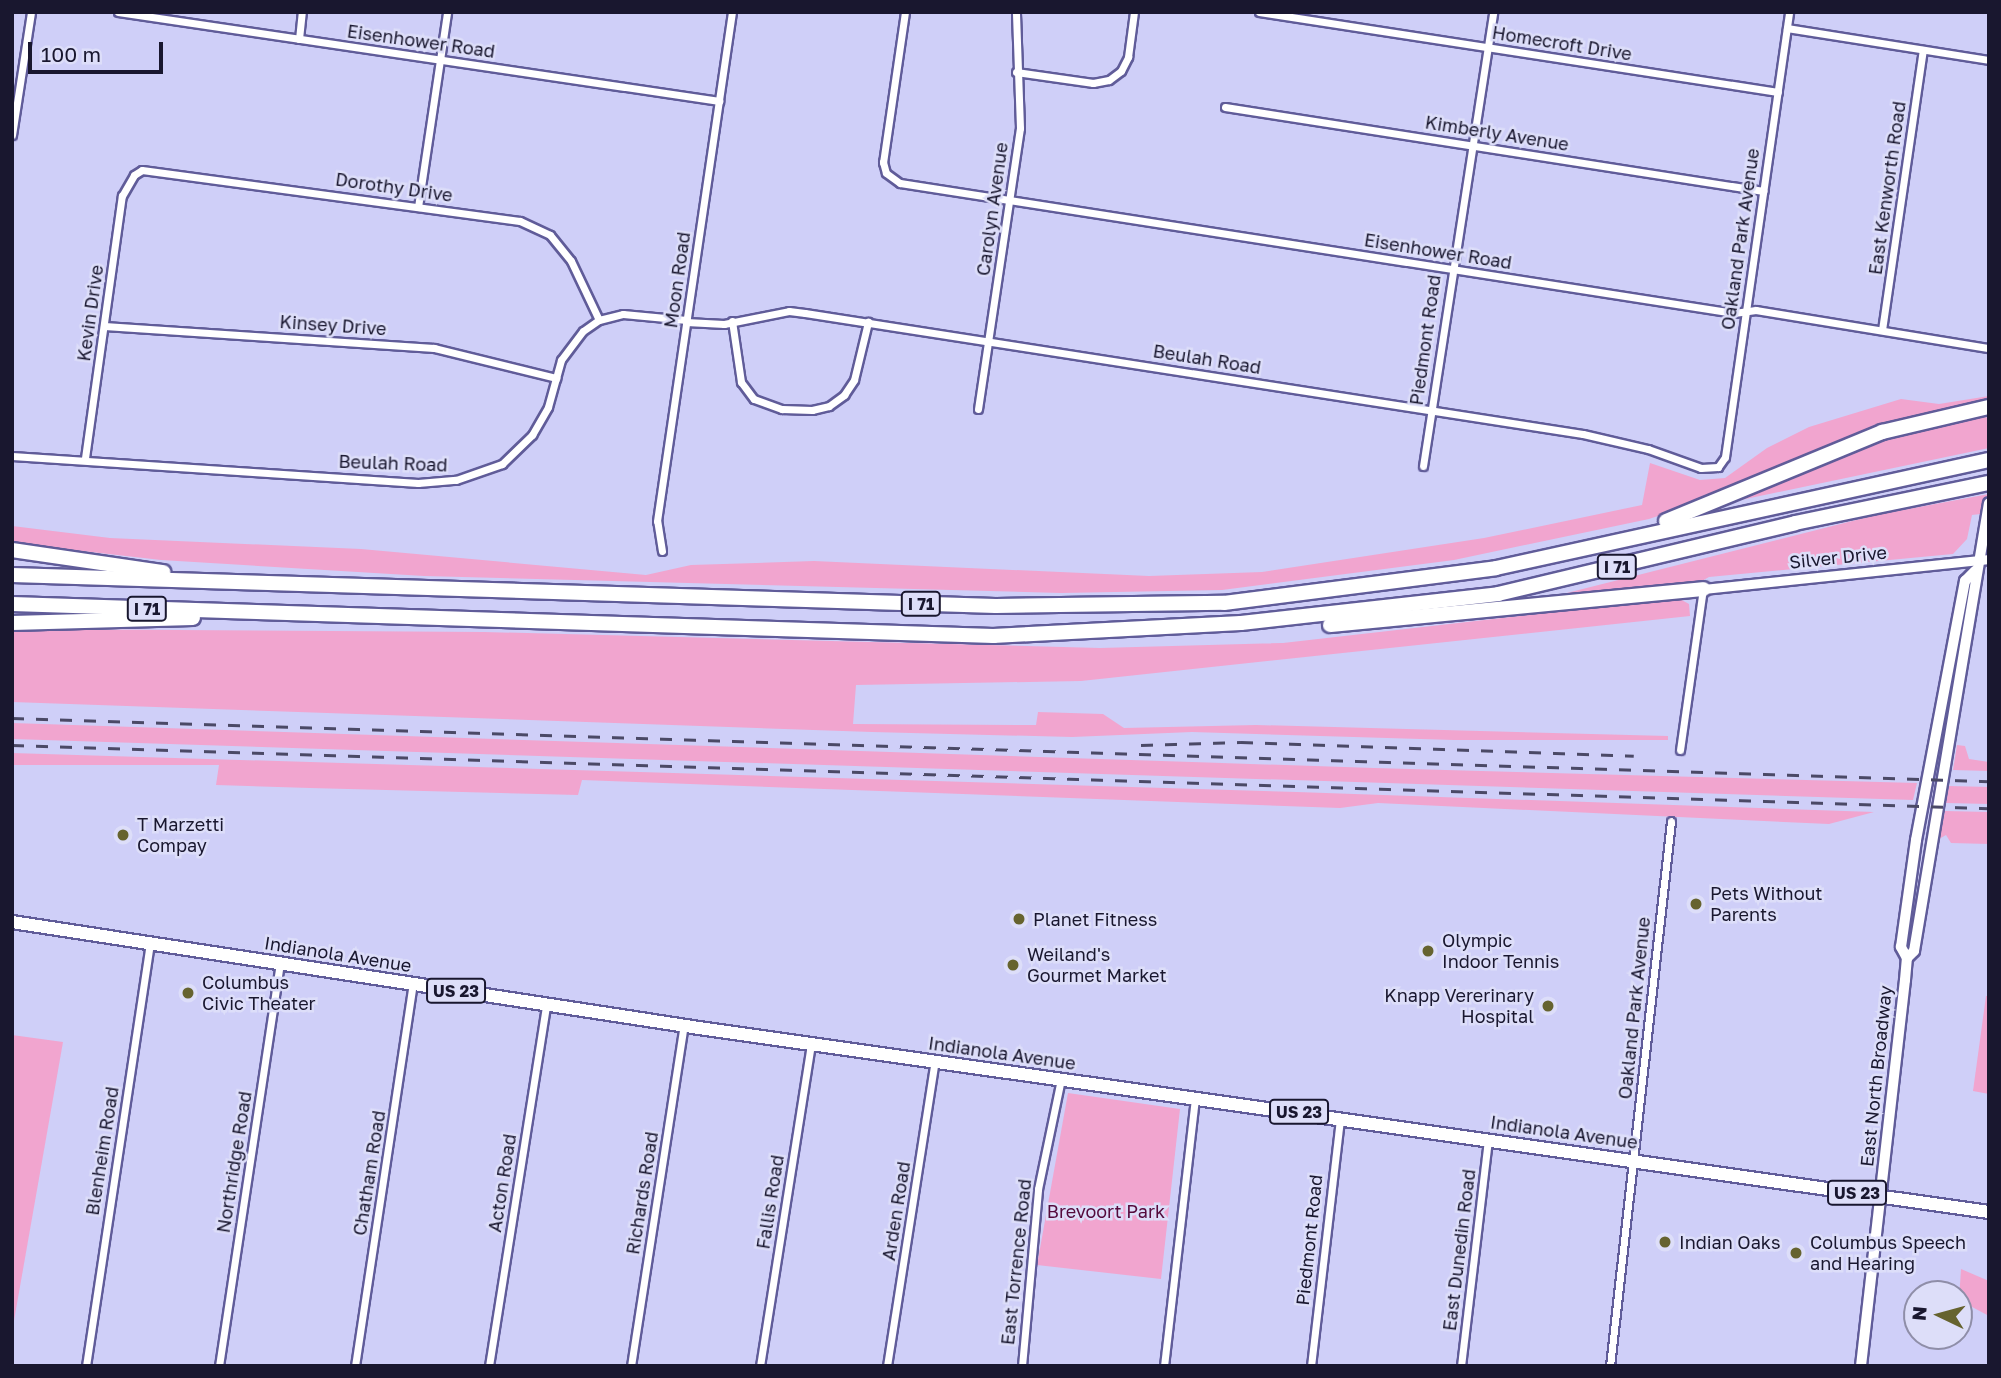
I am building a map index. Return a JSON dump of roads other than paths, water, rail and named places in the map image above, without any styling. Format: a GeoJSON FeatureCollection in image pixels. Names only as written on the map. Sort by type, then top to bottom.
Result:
{"type":"FeatureCollection","features":[{"type":"Feature","properties":{"kind":"highway"},"geometry":{"type":"LineString","coordinates":[[1598,544],[1730,498],[1882,432],[1989,407]]}},
{"type":"Feature","properties":{"kind":"highway","name":"I 71"},"geometry":{"type":"LineString","coordinates":[[12,575],[996,606],[1224,603],[1496,568],[1989,460]]}},
{"type":"Feature","properties":{"kind":"highway","name":"I 71"},"geometry":{"type":"LineString","coordinates":[[12,604],[993,636],[1241,623],[1498,594],[1795,523],[1989,484]]}},
{"type":"Feature","properties":{"kind":"highway"},"geometry":{"type":"LineString","coordinates":[[12,550],[240,583]]}},
{"type":"Feature","properties":{"kind":"highway"},"geometry":{"type":"LineString","coordinates":[[1241,623],[1281,628],[1400,621],[1703,589]]}},
{"type":"Feature","properties":{"kind":"highway"},"geometry":{"type":"LineString","coordinates":[[12,623],[281,613]]}},
{"type":"Feature","properties":{"kind":"main road","name":"East North Broadway"},"geometry":{"type":"LineString","coordinates":[[1861,1366],[1907,958],[1914,951],[1922,886],[1978,584],[1975,571],[1983,558],[1988,509]]}},
{"type":"Feature","properties":{"kind":"main road","name":"Indianola Avenue"},"geometry":{"type":"LineString","coordinates":[[12,922],[150,941],[684,1026],[1633,1159],[1989,1212]]}},
{"type":"Feature","properties":{"kind":"street"},"geometry":{"type":"LineString","coordinates":[[12,135],[31,12]]}},
{"type":"Feature","properties":{"kind":"street","name":"Eisenhower Road"},"geometry":{"type":"LineString","coordinates":[[118,12],[719,101]]}},
{"type":"Feature","properties":{"kind":"street"},"geometry":{"type":"LineString","coordinates":[[299,39],[302,12]]}},
{"type":"Feature","properties":{"kind":"street"},"geometry":{"type":"LineString","coordinates":[[418,207],[447,12]]}},
{"type":"Feature","properties":{"kind":"street","name":"Moon Road"},"geometry":{"type":"LineString","coordinates":[[662,551],[657,521],[732,12]]}},
{"type":"Feature","properties":{"kind":"street","name":"Eisenhower Road"},"geometry":{"type":"LineString","coordinates":[[905,12],[885,148],[886,173],[900,183],[1451,269],[1882,330],[1989,348]]}},
{"type":"Feature","properties":{"kind":"street","name":"Carolyn Avenue"},"geometry":{"type":"LineString","coordinates":[[978,409],[1020,128],[1016,12]]}},
{"type":"Feature","properties":{"kind":"street"},"geometry":{"type":"LineString","coordinates":[[1016,72],[1093,83],[1109,80],[1121,71],[1128,57],[1134,12]]}},
{"type":"Feature","properties":{"kind":"street","name":"Homecroft Drive"},"geometry":{"type":"LineString","coordinates":[[1259,12],[1778,92]]}},
{"type":"Feature","properties":{"kind":"street","name":"Piedmont Road"},"geometry":{"type":"LineString","coordinates":[[1423,466],[1451,269],[1493,12]]}},
{"type":"Feature","properties":{"kind":"street","name":"Oakland Park Avenue"},"geometry":{"type":"LineString","coordinates":[[1718,467],[1725,457],[1789,12]]}},
{"type":"Feature","properties":{"kind":"street"},"geometry":{"type":"LineString","coordinates":[[1787,28],[1989,60]]}},
{"type":"Feature","properties":{"kind":"street","name":"East Kenworth Road"},"geometry":{"type":"LineString","coordinates":[[1882,330],[1923,50]]}},
{"type":"Feature","properties":{"kind":"street","name":"Kimberly Avenue"},"geometry":{"type":"LineString","coordinates":[[1226,107],[1763,191]]}},
{"type":"Feature","properties":{"kind":"street","name":"Dorothy Drive"},"geometry":{"type":"LineString","coordinates":[[134,175],[160,170],[520,221],[550,235],[571,261],[599,320]]}},
{"type":"Feature","properties":{"kind":"street","name":"Kevin Drive"},"geometry":{"type":"LineString","coordinates":[[85,458],[122,196],[134,175]]}},
{"type":"Feature","properties":{"kind":"street","name":"Beulah Road"},"geometry":{"type":"LineString","coordinates":[[12,456],[85,458],[418,483],[456,481],[502,464],[517,452],[540,424],[570,344],[599,320],[639,313],[687,321],[732,321],[789,311],[1583,434],[1648,449],[1701,468],[1718,467]]}},
{"type":"Feature","properties":{"kind":"street"},"geometry":{"type":"LineString","coordinates":[[732,321],[741,382],[754,399],[782,409],[812,410],[844,395],[854,380],[868,322]]}},
{"type":"Feature","properties":{"kind":"street","name":"Kinsey Drive"},"geometry":{"type":"LineString","coordinates":[[104,326],[434,348],[556,378]]}},
{"type":"Feature","properties":{"kind":"street","name":"Silver Drive"},"geometry":{"type":"LineString","coordinates":[[1703,589],[1983,558],[1989,551]]}},
{"type":"Feature","properties":{"kind":"street"},"geometry":{"type":"LineString","coordinates":[[1679,750],[1703,589]]}},
{"type":"Feature","properties":{"kind":"street","name":"Oakland Park Avenue"},"geometry":{"type":"LineString","coordinates":[[1610,1366],[1671,821]]}},
{"type":"Feature","properties":{"kind":"street","name":"Blenheim Road"},"geometry":{"type":"LineString","coordinates":[[86,1366],[150,941]]}},
{"type":"Feature","properties":{"kind":"street","name":"Northridge Road"},"geometry":{"type":"LineString","coordinates":[[219,1366],[280,963]]}},
{"type":"Feature","properties":{"kind":"street","name":"Chatham Road"},"geometry":{"type":"LineString","coordinates":[[355,1366],[414,984]]}},
{"type":"Feature","properties":{"kind":"street","name":"Acton Road"},"geometry":{"type":"LineString","coordinates":[[489,1366],[546,1004]]}},
{"type":"Feature","properties":{"kind":"street","name":"Richards Road"},"geometry":{"type":"LineString","coordinates":[[631,1366],[684,1026]]}},
{"type":"Feature","properties":{"kind":"street","name":"Fallis Road"},"geometry":{"type":"LineString","coordinates":[[760,1366],[811,1044]]}},
{"type":"Feature","properties":{"kind":"street","name":"Arden Road"},"geometry":{"type":"LineString","coordinates":[[887,1366],[935,1062]]}},
{"type":"Feature","properties":{"kind":"street","name":"East Torrence Road"},"geometry":{"type":"LineString","coordinates":[[1021,1366],[1038,1189],[1061,1079]]}},
{"type":"Feature","properties":{"kind":"street"},"geometry":{"type":"LineString","coordinates":[[1164,1366],[1195,1098]]}},
{"type":"Feature","properties":{"kind":"street","name":"Piedmont Road"},"geometry":{"type":"LineString","coordinates":[[1311,1366],[1340,1118]]}},
{"type":"Feature","properties":{"kind":"street","name":"East Dunedin Road"},"geometry":{"type":"LineString","coordinates":[[1461,1366],[1488,1139]]}},
{"type":"Feature","properties":{"kind":"railway"},"geometry":{"type":"LineString","coordinates":[[12,718],[1989,781]]}},
{"type":"Feature","properties":{"kind":"railway"},"geometry":{"type":"LineString","coordinates":[[1141,745],[1241,742],[1634,756]]}},
{"type":"Feature","properties":{"kind":"railway"},"geometry":{"type":"LineString","coordinates":[[12,745],[1989,808]]}},
{"type":"Feature","properties":{"kind":"place","name":"T Marzetti Compay"},"geometry":{"type":"Point","coordinates":[123,835]}},
{"type":"Feature","properties":{"kind":"place","name":"Pets Without Parents"},"geometry":{"type":"Point","coordinates":[1696,904]}},
{"type":"Feature","properties":{"kind":"place","name":"Planet Fitness"},"geometry":{"type":"Point","coordinates":[1019,919]}},
{"type":"Feature","properties":{"kind":"place","name":"Olympic Indoor Tennis"},"geometry":{"type":"Point","coordinates":[1428,951]}},
{"type":"Feature","properties":{"kind":"place","name":"Weiland's Gourmet Market"},"geometry":{"type":"Point","coordinates":[1013,965]}},
{"type":"Feature","properties":{"kind":"place","name":"Columbus Civic Theater"},"geometry":{"type":"Point","coordinates":[188,993]}},
{"type":"Feature","properties":{"kind":"place","name":"Knapp Vererinary Hospital"},"geometry":{"type":"Point","coordinates":[1548,1006]}},
{"type":"Feature","properties":{"kind":"place","name":"Indian Oaks"},"geometry":{"type":"Point","coordinates":[1665,1242]}},
{"type":"Feature","properties":{"kind":"place","name":"Columbus Speech and Hearing"},"geometry":{"type":"Point","coordinates":[1796,1253]}},
{"type":"Feature","properties":{"kind":"park label","name":"Brevoort Park"},"geometry":{"type":"Point","coordinates":[1106,1211]}}]}
